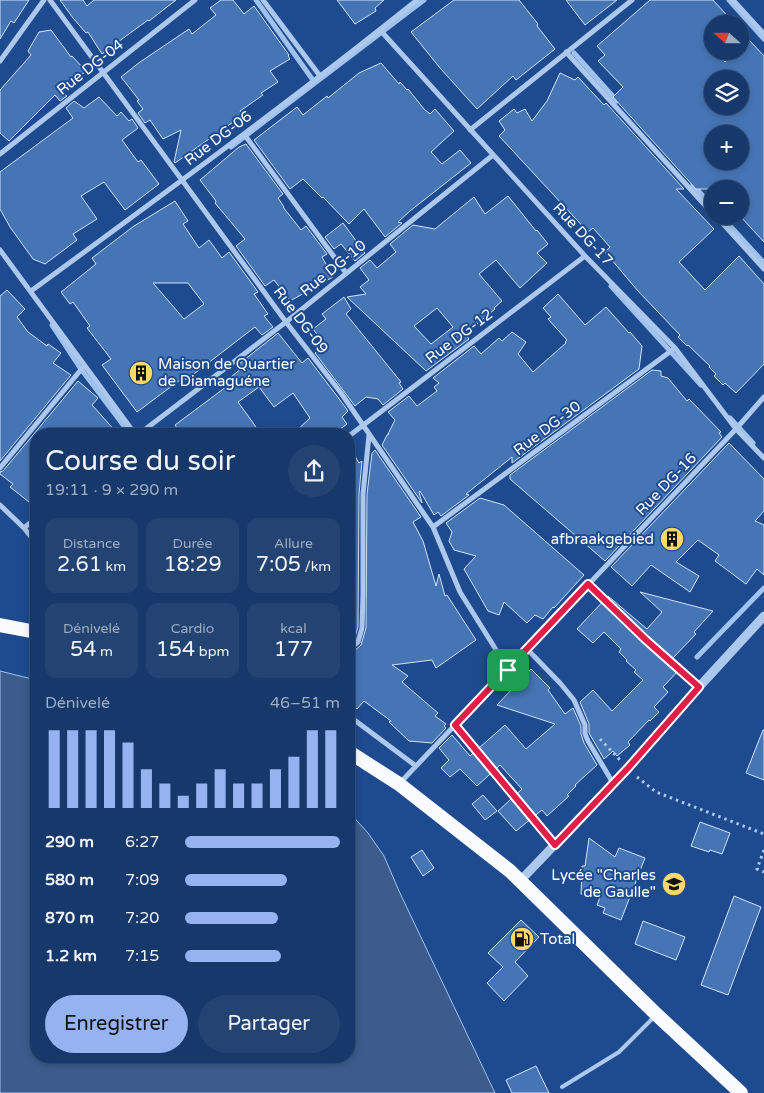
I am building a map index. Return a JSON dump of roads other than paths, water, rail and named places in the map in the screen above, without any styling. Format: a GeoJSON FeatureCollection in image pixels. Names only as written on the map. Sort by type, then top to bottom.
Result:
{"type":"FeatureCollection","features":[{"type":"Feature","properties":{"kind":"highway"},"geometry":{"type":"LineString","coordinates":[[0,625],[30,631]]}},
{"type":"Feature","properties":{"kind":"highway"},"geometry":{"type":"LineString","coordinates":[[355,756],[399,784],[510,871],[656,1014],[741,1093]]}},
{"type":"Feature","properties":{"kind":"street"},"geometry":{"type":"LineString","coordinates":[[0,61],[44,0]]}},
{"type":"Feature","properties":{"kind":"street","name":"Rue DG-09"},"geometry":{"type":"LineString","coordinates":[[50,0],[286,322],[341,393],[433,527],[460,592],[508,670]]}},
{"type":"Feature","properties":{"kind":"street","name":"Rue DG-04"},"geometry":{"type":"LineString","coordinates":[[0,154],[195,0]]}},
{"type":"Feature","properties":{"kind":"street"},"geometry":{"type":"LineString","coordinates":[[263,0],[320,76]]}},
{"type":"Feature","properties":{"kind":"street","name":"Rue DG-06"},"geometry":{"type":"LineString","coordinates":[[31,291],[182,181],[417,0]]}},
{"type":"Feature","properties":{"kind":"street"},"geometry":{"type":"LineString","coordinates":[[470,130],[632,0]]}},
{"type":"Feature","properties":{"kind":"street"},"geometry":{"type":"LineString","coordinates":[[733,0],[764,34]]}},
{"type":"Feature","properties":{"kind":"street","name":"Rue DG-17"},"geometry":{"type":"LineString","coordinates":[[380,30],[585,256],[675,348],[736,429],[764,458]]}},
{"type":"Feature","properties":{"kind":"street"},"geometry":{"type":"LineString","coordinates":[[566,52],[704,204]]}},
{"type":"Feature","properties":{"kind":"street"},"geometry":{"type":"LineString","coordinates":[[244,134],[346,273]]}},
{"type":"Feature","properties":{"kind":"street","name":"Rue DG-10"},"geometry":{"type":"LineString","coordinates":[[145,428],[286,322],[493,155]]}},
{"type":"Feature","properties":{"kind":"street"},"geometry":{"type":"LineString","coordinates":[[724,225],[764,269]]}},
{"type":"Feature","properties":{"kind":"street"},"geometry":{"type":"LineString","coordinates":[[0,250],[84,366],[132,428]]}},
{"type":"Feature","properties":{"kind":"street","name":"Rue DG-12"},"geometry":{"type":"LineString","coordinates":[[355,432],[585,256]]}},
{"type":"Feature","properties":{"kind":"street","name":"Rue DG-30"},"geometry":{"type":"LineString","coordinates":[[433,527],[675,348]]}},
{"type":"Feature","properties":{"kind":"street"},"geometry":{"type":"LineString","coordinates":[[33,428],[84,366]]}},
{"type":"Feature","properties":{"kind":"street","name":"Rue DG-16"},"geometry":{"type":"LineString","coordinates":[[399,784],[736,429],[764,397]]}},
{"type":"Feature","properties":{"kind":"street"},"geometry":{"type":"LineString","coordinates":[[0,468],[30,432]]}},
{"type":"Feature","properties":{"kind":"street"},"geometry":{"type":"LineString","coordinates":[[355,645],[358,642],[362,628],[363,494],[369,434]]}},
{"type":"Feature","properties":{"kind":"street"},"geometry":{"type":"LineString","coordinates":[[0,505],[30,536]]}},
{"type":"Feature","properties":{"kind":"street"},"geometry":{"type":"LineString","coordinates":[[24,528],[30,523]]}},
{"type":"Feature","properties":{"kind":"street"},"geometry":{"type":"LineString","coordinates":[[520,881],[628,768],[764,616]]}},
{"type":"Feature","properties":{"kind":"street"},"geometry":{"type":"LineString","coordinates":[[527,649],[574,700],[586,724],[585,734],[588,742],[613,783]]}},
{"type":"Feature","properties":{"kind":"street"},"geometry":{"type":"LineString","coordinates":[[355,720],[416,766]]}},
{"type":"Feature","properties":{"kind":"lane"},"geometry":{"type":"LineString","coordinates":[[562,1087],[619,1052],[656,1014]]}},
{"type":"Feature","properties":{"kind":"water"},"geometry":{"type":"Polygon","coordinates":[[[0,671],[30,678],[30,1063],[355,1063],[355,819],[384,856],[495,1093],[0,1093],[0,671]]]}},
{"type":"Feature","properties":{"kind":"waterway"},"geometry":{"type":"LineString","coordinates":[[256,0],[315,83]]}},
{"type":"Feature","properties":{"kind":"waterway"},"geometry":{"type":"LineString","coordinates":[[231,147],[424,0]]}},
{"type":"Feature","properties":{"kind":"waterway"},"geometry":{"type":"LineString","coordinates":[[729,0],[764,39]]}},
{"type":"Feature","properties":{"kind":"waterway"},"geometry":{"type":"LineString","coordinates":[[574,53],[617,101]]}},
{"type":"Feature","properties":{"kind":"waterway"},"geometry":{"type":"LineString","coordinates":[[693,185],[704,197]]}},
{"type":"Feature","properties":{"kind":"waterway"},"geometry":{"type":"LineString","coordinates":[[729,225],[764,263]]}},
{"type":"Feature","properties":{"kind":"waterway"},"geometry":{"type":"LineString","coordinates":[[611,286],[701,385]]}},
{"type":"Feature","properties":{"kind":"waterway"},"geometry":{"type":"LineString","coordinates":[[52,325],[81,369],[125,428]]}},
{"type":"Feature","properties":{"kind":"waterway"},"geometry":{"type":"LineString","coordinates":[[730,418],[753,443]]}},
{"type":"Feature","properties":{"kind":"waterway"},"geometry":{"type":"LineString","coordinates":[[697,657],[764,588]]}},
{"type":"Feature","properties":{"kind":"place","name":"Maison de Quartier de Diamaguéne"},"geometry":{"type":"Point","coordinates":[141,373]}},
{"type":"Feature","properties":{"kind":"place","name":"afbraakgebied"},"geometry":{"type":"Point","coordinates":[672,539]}},
{"type":"Feature","properties":{"kind":"place","name":"Lycée \"Charles de Gaulle\""},"geometry":{"type":"Point","coordinates":[674,884]}},
{"type":"Feature","properties":{"kind":"place","name":"Total"},"geometry":{"type":"Point","coordinates":[522,939]}}]}
